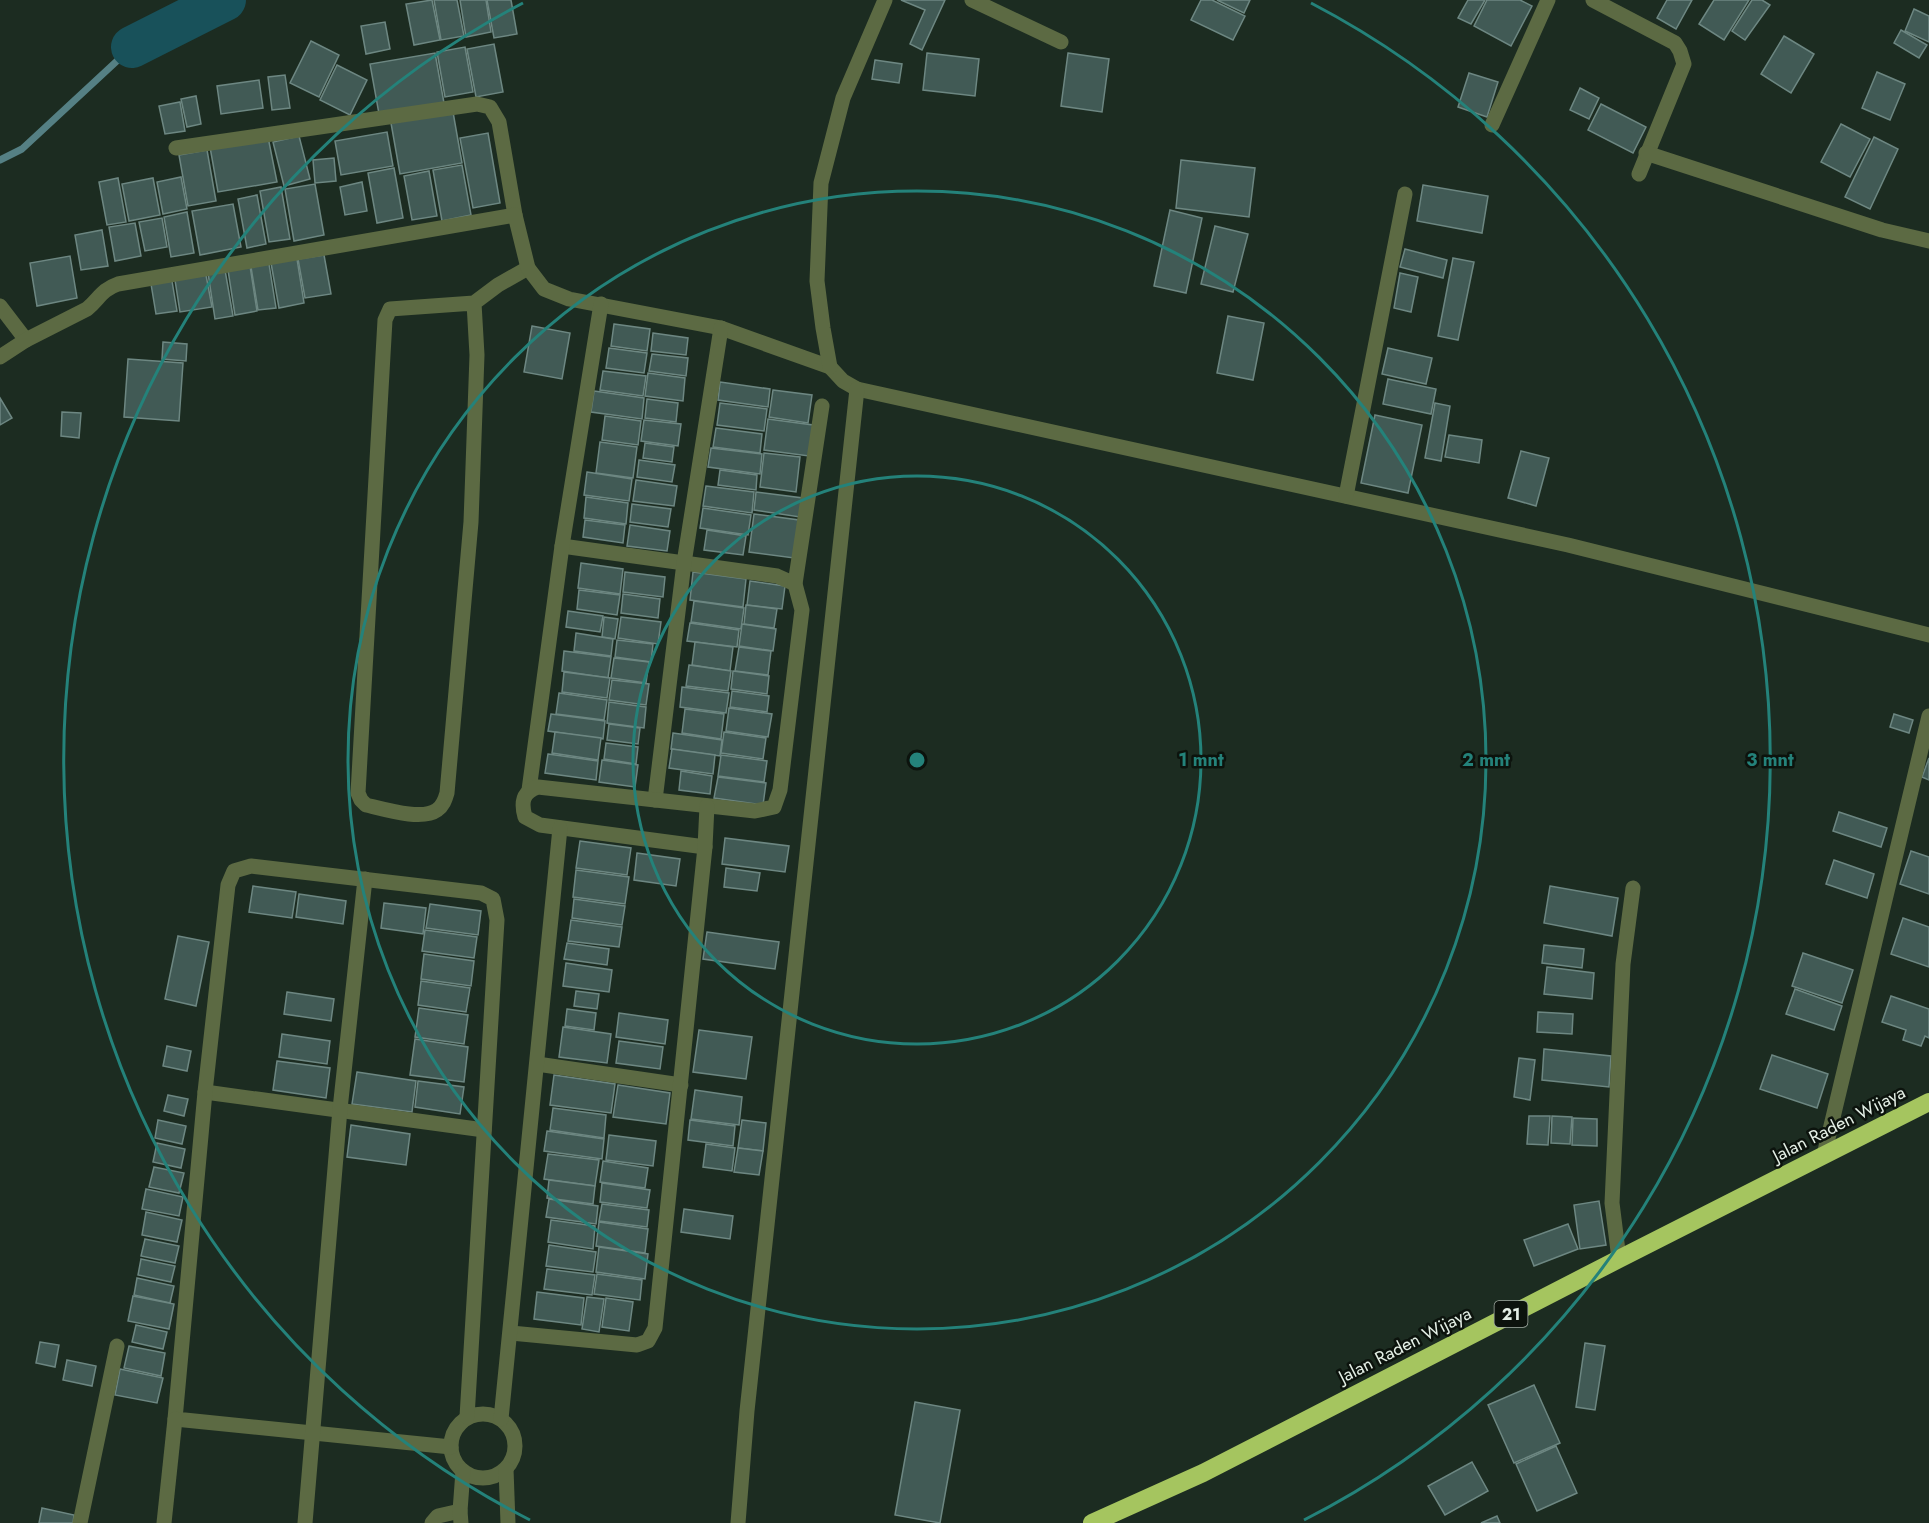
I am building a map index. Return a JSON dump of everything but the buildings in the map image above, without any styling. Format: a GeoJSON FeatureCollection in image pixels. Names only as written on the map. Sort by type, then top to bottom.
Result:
{"type":"FeatureCollection","features":[{"type":"Feature","properties":{"kind":"highway","name":"Jalan Raden Wijaya"},"geometry":{"type":"LineString","coordinates":[[1092,1523],[1203,1473],[1929,1102]]}},
{"type":"Feature","properties":{"kind":"street"},"geometry":{"type":"LineString","coordinates":[[830,368],[817,281],[821,183],[843,99],[885,0]]}},
{"type":"Feature","properties":{"kind":"street"},"geometry":{"type":"LineString","coordinates":[[1492,125],[1548,0]]}},
{"type":"Feature","properties":{"kind":"street"},"geometry":{"type":"LineString","coordinates":[[1593,0],[1675,43],[1684,64],[1646,153],[1640,174]]}},
{"type":"Feature","properties":{"kind":"street"},"geometry":{"type":"LineString","coordinates":[[979,2],[1061,42]]}},
{"type":"Feature","properties":{"kind":"street"},"geometry":{"type":"LineString","coordinates":[[176,148],[477,104],[490,107],[498,122],[515,215],[528,268],[544,289],[569,299],[721,328],[830,368],[843,381],[858,388],[1568,545],[1929,635]]}},
{"type":"Feature","properties":{"kind":"street"},"geometry":{"type":"LineString","coordinates":[[1646,153],[1882,230],[1929,241]]}},
{"type":"Feature","properties":{"kind":"street"},"geometry":{"type":"LineString","coordinates":[[1346,496],[1405,194]]}},
{"type":"Feature","properties":{"kind":"street"},"geometry":{"type":"LineString","coordinates":[[0,357],[26,339],[87,309],[101,292],[118,284],[515,215]]}},
{"type":"Feature","properties":{"kind":"street"},"geometry":{"type":"LineString","coordinates":[[474,303],[477,355],[471,522],[447,794],[443,804],[436,811],[415,815],[366,805],[358,793],[385,320],[390,309],[474,303],[498,285],[528,268]]}},
{"type":"Feature","properties":{"kind":"street"},"geometry":{"type":"LineString","coordinates":[[530,790],[562,546],[600,304]]}},
{"type":"Feature","properties":{"kind":"street"},"geometry":{"type":"LineString","coordinates":[[0,306],[26,339]]}},
{"type":"Feature","properties":{"kind":"street"},"geometry":{"type":"LineString","coordinates":[[655,800],[684,563],[721,328]]}},
{"type":"Feature","properties":{"kind":"street"},"geometry":{"type":"LineString","coordinates":[[738,1523],[750,1376],[858,388]]}},
{"type":"Feature","properties":{"kind":"street"},"geometry":{"type":"LineString","coordinates":[[705,847],[540,825],[525,817],[522,806],[530,790],[538,787],[755,811],[774,807],[780,790],[802,610],[795,584],[822,406]]}},
{"type":"Feature","properties":{"kind":"street"},"geometry":{"type":"LineString","coordinates":[[562,546],[777,576],[795,584]]}},
{"type":"Feature","properties":{"kind":"street"},"geometry":{"type":"LineString","coordinates":[[1824,1155],[1929,716]]}},
{"type":"Feature","properties":{"kind":"street"},"geometry":{"type":"LineString","coordinates":[[511,1333],[637,1345],[648,1341],[655,1328],[705,847],[707,806]]}},
{"type":"Feature","properties":{"kind":"street"},"geometry":{"type":"LineString","coordinates":[[501,1419],[560,828]]}},
{"type":"Feature","properties":{"kind":"street"},"geometry":{"type":"LineString","coordinates":[[164,1523],[205,1092],[228,885],[234,871],[251,866],[481,892],[493,899],[497,920],[467,1417]]}},
{"type":"Feature","properties":{"kind":"street"},"geometry":{"type":"LineString","coordinates":[[305,1523],[340,1109],[365,879]]}},
{"type":"Feature","properties":{"kind":"street"},"geometry":{"type":"LineString","coordinates":[[1619,1259],[1612,1203],[1623,964],[1633,888]]}},
{"type":"Feature","properties":{"kind":"street"},"geometry":{"type":"LineString","coordinates":[[537,1064],[681,1085]]}},
{"type":"Feature","properties":{"kind":"street"},"geometry":{"type":"LineString","coordinates":[[205,1092],[484,1130]]}},
{"type":"Feature","properties":{"kind":"street"},"geometry":{"type":"LineString","coordinates":[[80,1523],[117,1346]]}},
{"type":"Feature","properties":{"kind":"street"},"geometry":{"type":"LineString","coordinates":[[484,1413],[501,1419],[513,1433],[515,1443],[512,1461],[496,1475],[485,1478],[473,1477],[463,1471],[454,1460],[451,1447],[454,1430],[467,1417],[484,1413]]}},
{"type":"Feature","properties":{"kind":"street"},"geometry":{"type":"LineString","coordinates":[[175,1419],[451,1447]]}},
{"type":"Feature","properties":{"kind":"street"},"geometry":{"type":"LineString","coordinates":[[506,1468],[508,1523]]}},
{"type":"Feature","properties":{"kind":"street"},"geometry":{"type":"LineString","coordinates":[[432,1523],[438,1516],[461,1517],[463,1471]]}},
{"type":"Feature","properties":{"kind":"waterway"},"geometry":{"type":"LineString","coordinates":[[132,47],[225,0]]}},
{"type":"Feature","properties":{"kind":"waterway"},"geometry":{"type":"LineString","coordinates":[[0,160],[22,149],[132,47]]}}]}
